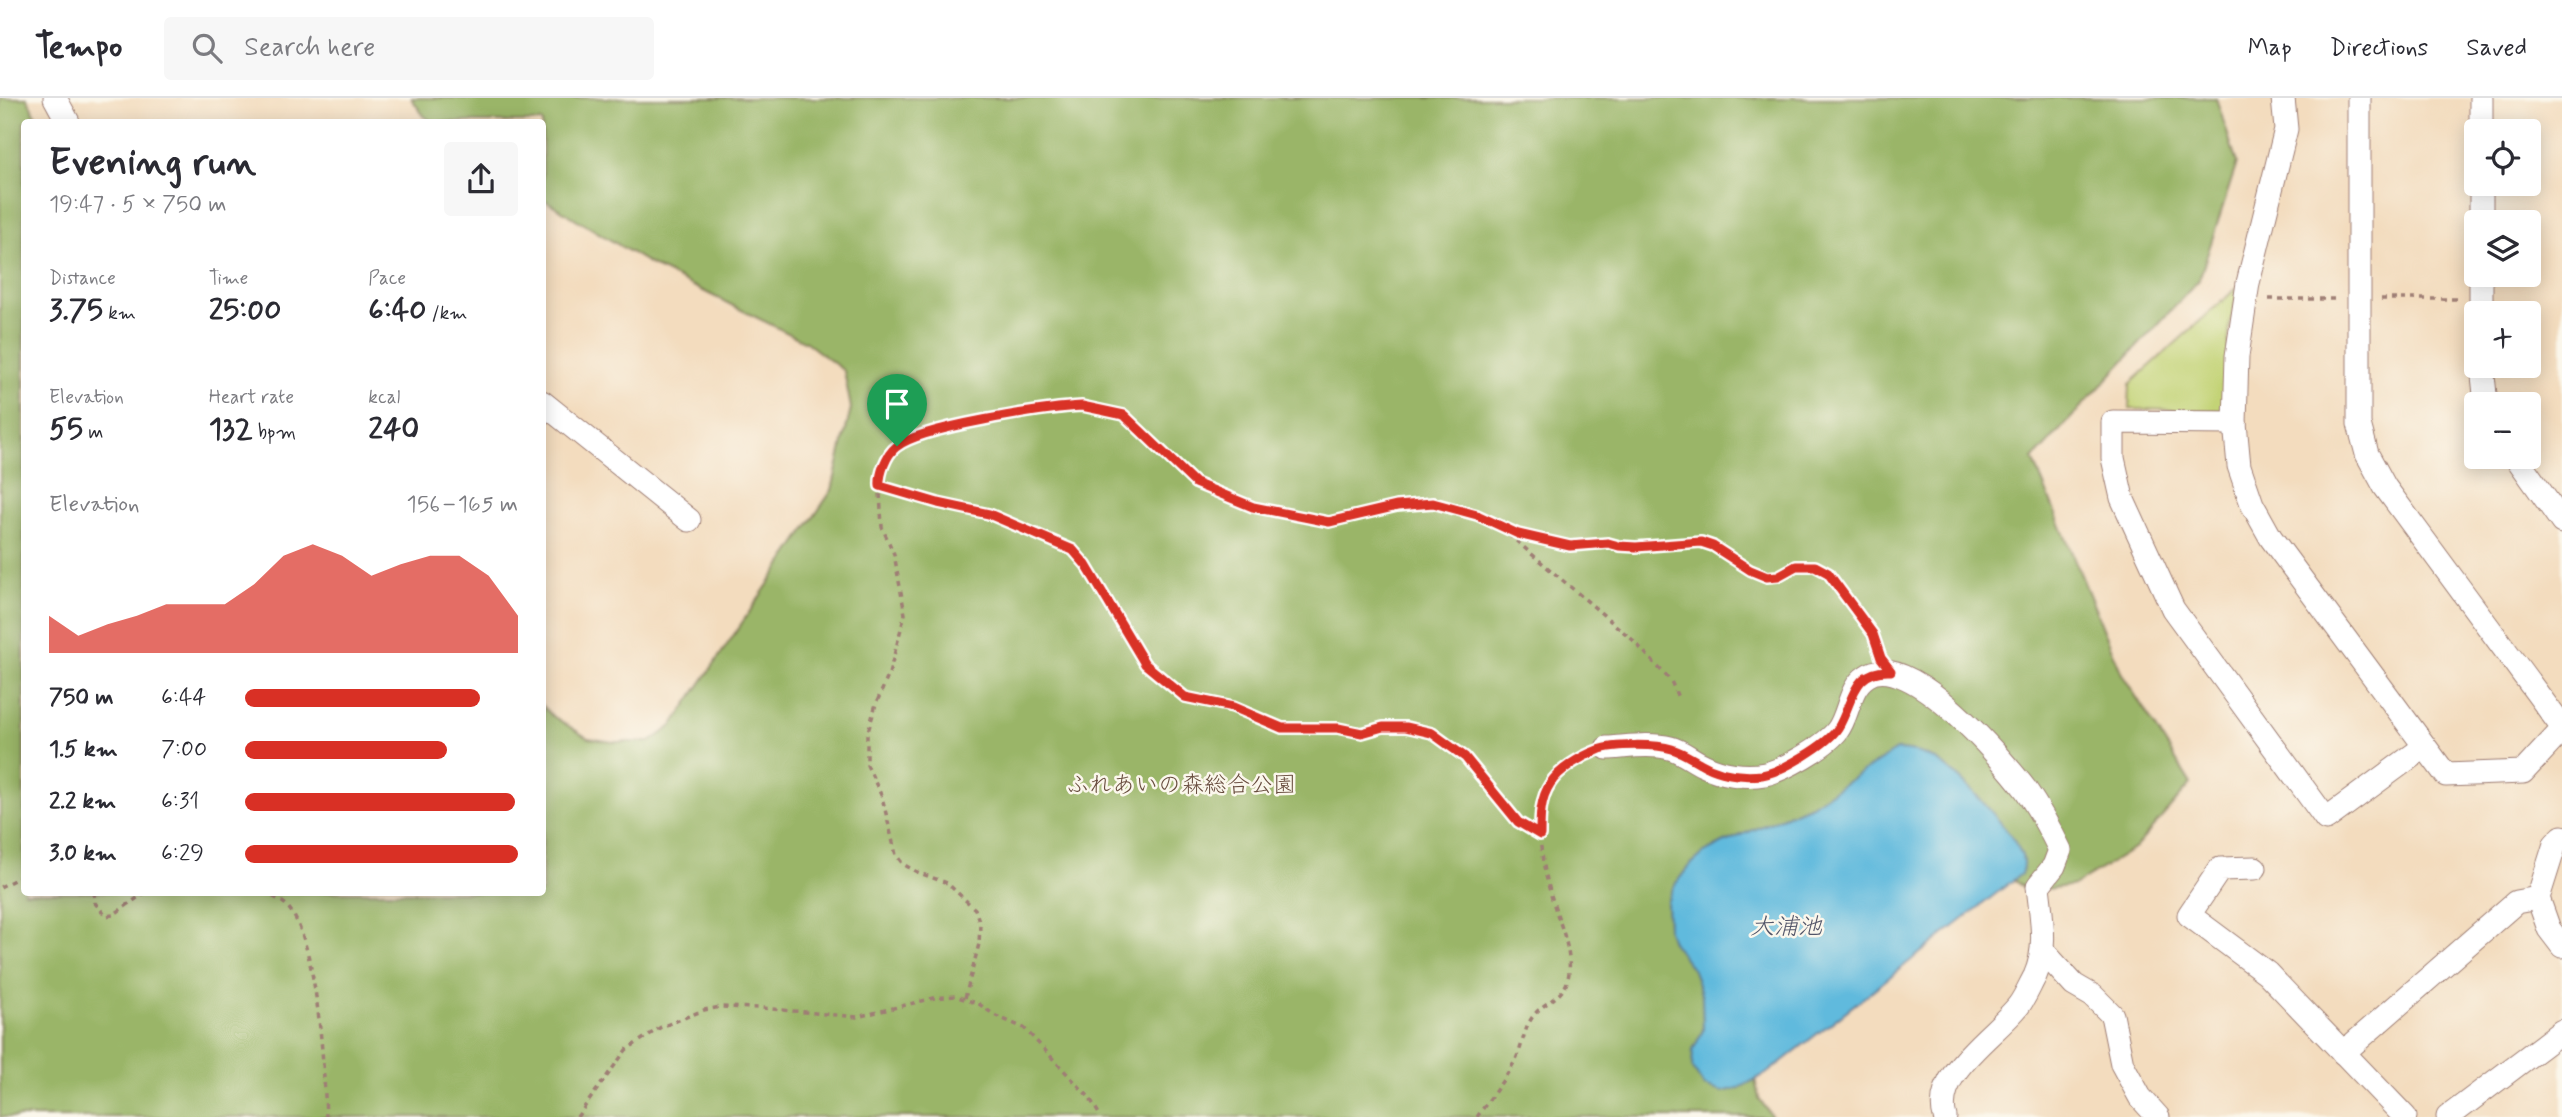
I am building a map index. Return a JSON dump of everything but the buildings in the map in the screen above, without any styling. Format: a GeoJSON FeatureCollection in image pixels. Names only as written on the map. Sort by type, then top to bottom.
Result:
{"type":"FeatureCollection","features":[{"type":"Feature","properties":{"kind":"street"},"geometry":{"type":"LineString","coordinates":[[55,98],[66,119]]}},
{"type":"Feature","properties":{"kind":"street"},"geometry":{"type":"LineString","coordinates":[[2283,98],[2286,129],[2248,283],[2237,356],[2235,423],[2239,466],[2252,504],[2271,538],[2445,775],[2523,772],[2562,729],[2385,487],[2367,454],[2359,424],[2359,98]]}},
{"type":"Feature","properties":{"kind":"street"},"geometry":{"type":"LineString","coordinates":[[2481,98],[2481,119]]}},
{"type":"Feature","properties":{"kind":"street"},"geometry":{"type":"LineString","coordinates":[[546,405],[689,520]]}},
{"type":"Feature","properties":{"kind":"street"},"geometry":{"type":"LineString","coordinates":[[2235,423],[2113,422],[2113,458],[2122,498],[2173,608],[2326,819],[2424,747]]}},
{"type":"Feature","properties":{"kind":"street"},"geometry":{"type":"LineString","coordinates":[[2524,469],[2562,522]]}},
{"type":"Feature","properties":{"kind":"street"},"geometry":{"type":"LineString","coordinates":[[1607,748],[1660,746],[1674,749],[1719,772],[1743,776],[1765,774],[1784,767],[1823,743],[1837,730],[1861,680],[1870,673],[1891,671],[1939,699],[1969,727],[2025,790],[2060,850],[2054,866],[2038,886],[2043,951],[2035,975],[2020,1004],[1969,1054],[1948,1084],[1942,1109],[1945,1117]]}},
{"type":"Feature","properties":{"kind":"street"},"geometry":{"type":"LineString","coordinates":[[2562,837],[2555,844],[2538,898],[2549,929],[2562,946]]}},
{"type":"Feature","properties":{"kind":"street"},"geometry":{"type":"LineString","coordinates":[[2255,868],[2220,869],[2189,915],[2267,973],[2405,1117]]}},
{"type":"Feature","properties":{"kind":"street"},"geometry":{"type":"LineString","coordinates":[[2343,1053],[2516,902],[2538,898]]}},
{"type":"Feature","properties":{"kind":"street"},"geometry":{"type":"LineString","coordinates":[[2043,951],[2074,985],[2093,996],[2112,1015],[2122,1064],[2140,1097],[2158,1117]]}},
{"type":"Feature","properties":{"kind":"street"},"geometry":{"type":"LineString","coordinates":[[2448,1117],[2562,1031]]}},
{"type":"Feature","properties":{"kind":"path"},"geometry":{"type":"LineString","coordinates":[[965,998],[979,944],[980,924],[975,909],[947,883],[917,872],[903,864],[896,855],[882,797],[867,765],[867,735],[889,674],[905,614],[894,555],[882,527],[879,477],[897,446],[923,434],[1055,408],[1082,406],[1124,415],[1195,483],[1253,507],[1329,522],[1397,506],[1433,503],[1477,515],[1518,534],[1570,546],[1608,543],[1636,547],[1701,542],[1767,577],[1778,576],[1796,566],[1815,566],[1828,573],[1873,634],[1881,658],[1891,671]]}},
{"type":"Feature","properties":{"kind":"path"},"geometry":{"type":"LineString","coordinates":[[880,486],[989,514],[1073,550],[1086,565],[1145,664],[1185,697],[1233,707],[1282,728],[1338,728],[1362,733],[1383,727],[1406,727],[1432,733],[1465,757],[1518,822],[1540,835]]}},
{"type":"Feature","properties":{"kind":"path"},"geometry":{"type":"LineString","coordinates":[[1497,526],[1633,640],[1671,681],[1679,700]]}},
{"type":"Feature","properties":{"kind":"path"},"geometry":{"type":"LineString","coordinates":[[1477,1117],[1516,1058],[1534,1014],[1563,992],[1568,980],[1569,961],[1565,935],[1556,911],[1540,835],[1540,811],[1551,782],[1559,774],[1582,758],[1607,748]]}},
{"type":"Feature","properties":{"kind":"path"},"geometry":{"type":"LineString","coordinates":[[0,887],[21,876]]}},
{"type":"Feature","properties":{"kind":"path"},"geometry":{"type":"LineString","coordinates":[[94,896],[95,903],[106,916],[113,915],[140,896]]}},
{"type":"Feature","properties":{"kind":"path"},"geometry":{"type":"LineString","coordinates":[[271,896],[286,905],[298,922],[313,973],[326,1117]]}},
{"type":"Feature","properties":{"kind":"path"},"geometry":{"type":"LineString","coordinates":[[577,1117],[626,1050],[661,1027],[704,1010],[721,1007],[762,1007],[857,1017],[934,998],[965,998],[1024,1028],[1089,1097],[1101,1117]]}},
{"type":"Feature","properties":{"kind":"green space","name":"ふれあいの森総合公園"},"geometry":{"type":"Polygon","coordinates":[[[0,98],[27,98],[38,119],[21,119],[21,896],[546,896],[546,709],[588,738],[613,742],[650,742],[672,726],[832,490],[851,408],[844,371],[806,342],[655,267],[546,201],[546,119],[428,119],[411,98],[2216,98],[2237,163],[2199,280],[2033,459],[2122,674],[2191,784],[2135,848],[2075,885],[2039,890],[2023,887],[1999,870],[1749,1051],[1759,1098],[1772,1117],[0,1117],[0,98]]]}},
{"type":"Feature","properties":{"kind":"green space"},"geometry":{"type":"Polygon","coordinates":[[[2240,285],[2230,324],[2223,411],[2129,409],[2130,384],[2240,285]]]}},
{"type":"Feature","properties":{"kind":"water","name":"大浦池"},"geometry":{"type":"Polygon","coordinates":[[[1896,750],[1923,754],[1955,774],[1994,815],[2015,842],[2023,858],[2021,874],[1766,1074],[1739,1088],[1722,1092],[1704,1086],[1692,1067],[1693,1050],[1703,1030],[1702,997],[1693,970],[1672,942],[1668,930],[1667,902],[1674,886],[1689,866],[1704,853],[1811,805],[1896,750]]]}},
{"type":"Feature","properties":{"kind":"route"},"geometry":{"type":"LineString","coordinates":[[1082,406],[1124,415],[1195,483],[1253,507],[1329,522],[1397,506],[1433,503],[1477,515],[1518,534],[1570,546],[1608,543],[1636,547],[1701,542],[1767,577],[1778,576],[1796,566],[1815,566],[1828,573],[1873,634],[1881,658],[1891,671],[1870,673],[1861,680],[1837,730],[1823,743],[1784,767],[1765,774],[1743,776],[1719,772],[1674,749],[1660,746],[1598,750],[1582,758],[1551,782],[1540,811],[1540,835],[1518,822],[1465,757],[1432,733],[1406,727],[1383,727],[1362,733],[1338,728],[1282,728],[1233,707],[1185,697],[1145,664],[1086,565],[1073,550],[989,514],[880,486],[879,477],[897,446],[923,434],[973,423],[1055,408],[1082,406]]}}]}
